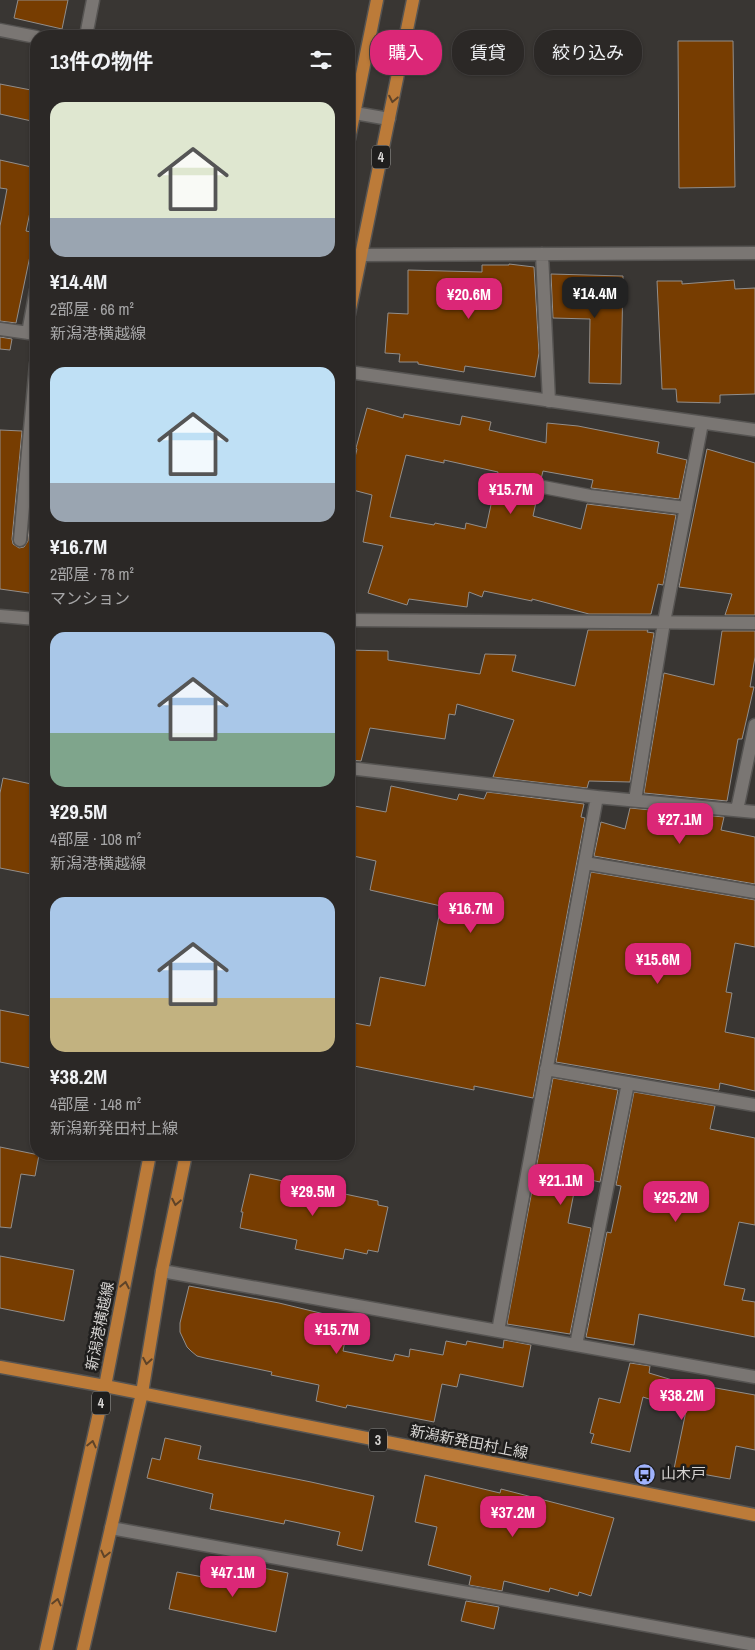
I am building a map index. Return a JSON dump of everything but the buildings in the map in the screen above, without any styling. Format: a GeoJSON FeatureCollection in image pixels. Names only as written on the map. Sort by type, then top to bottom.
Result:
{"type":"FeatureCollection","features":[{"type":"Feature","properties":{"kind":"main road"},"geometry":{"type":"LineString","coordinates":[[355,95],[377,0]]}},
{"type":"Feature","properties":{"kind":"main road","name":"4"},"geometry":{"type":"LineString","coordinates":[[355,284],[414,0]]}},
{"type":"Feature","properties":{"kind":"main road","name":"新潟港横越線"},"geometry":{"type":"LineString","coordinates":[[46,1650],[105,1386],[149,1160]]}},
{"type":"Feature","properties":{"kind":"main road"},"geometry":{"type":"LineString","coordinates":[[83,1650],[142,1393],[162,1271],[185,1160]]}},
{"type":"Feature","properties":{"kind":"main road","name":"新潟新発田村上線"},"geometry":{"type":"LineString","coordinates":[[0,1367],[142,1393],[755,1516]]}},
{"type":"Feature","properties":{"kind":"street"},"geometry":{"type":"LineString","coordinates":[[87,30],[93,0]]}},
{"type":"Feature","properties":{"kind":"street"},"geometry":{"type":"LineString","coordinates":[[0,30],[30,37]]}},
{"type":"Feature","properties":{"kind":"street"},"geometry":{"type":"LineString","coordinates":[[355,113],[389,119]]}},
{"type":"Feature","properties":{"kind":"street"},"geometry":{"type":"LineString","coordinates":[[361,255],[755,253]]}},
{"type":"Feature","properties":{"kind":"street"},"geometry":{"type":"LineString","coordinates":[[542,254],[549,401]]}},
{"type":"Feature","properties":{"kind":"street"},"geometry":{"type":"LineString","coordinates":[[0,330],[30,334]]}},
{"type":"Feature","properties":{"kind":"street"},"geometry":{"type":"LineString","coordinates":[[355,373],[755,430]]}},
{"type":"Feature","properties":{"kind":"street"},"geometry":{"type":"LineString","coordinates":[[635,800],[664,622],[702,423]]}},
{"type":"Feature","properties":{"kind":"street"},"geometry":{"type":"LineString","coordinates":[[20,540],[30,430]]}},
{"type":"Feature","properties":{"kind":"street"},"geometry":{"type":"LineString","coordinates":[[544,487],[590,496],[686,508]]}},
{"type":"Feature","properties":{"kind":"street"},"geometry":{"type":"LineString","coordinates":[[0,616],[30,618]]}},
{"type":"Feature","properties":{"kind":"street"},"geometry":{"type":"LineString","coordinates":[[355,620],[755,623]]}},
{"type":"Feature","properties":{"kind":"street"},"geometry":{"type":"LineString","coordinates":[[737,810],[755,725]]}},
{"type":"Feature","properties":{"kind":"street"},"geometry":{"type":"LineString","coordinates":[[355,769],[597,797],[755,812]]}},
{"type":"Feature","properties":{"kind":"street"},"geometry":{"type":"LineString","coordinates":[[498,1331],[597,797]]}},
{"type":"Feature","properties":{"kind":"street"},"geometry":{"type":"LineString","coordinates":[[585,862],[755,892]]}},
{"type":"Feature","properties":{"kind":"street"},"geometry":{"type":"LineString","coordinates":[[546,1069],[755,1105]]}},
{"type":"Feature","properties":{"kind":"street"},"geometry":{"type":"LineString","coordinates":[[576,1345],[628,1083]]}},
{"type":"Feature","properties":{"kind":"street"},"geometry":{"type":"LineString","coordinates":[[162,1271],[755,1377]]}},
{"type":"Feature","properties":{"kind":"street"},"geometry":{"type":"LineString","coordinates":[[111,1528],[755,1645]]}},
{"type":"Feature","properties":{"kind":"place","name":"山木戸"},"geometry":{"type":"Point","coordinates":[645,1474]}}]}
